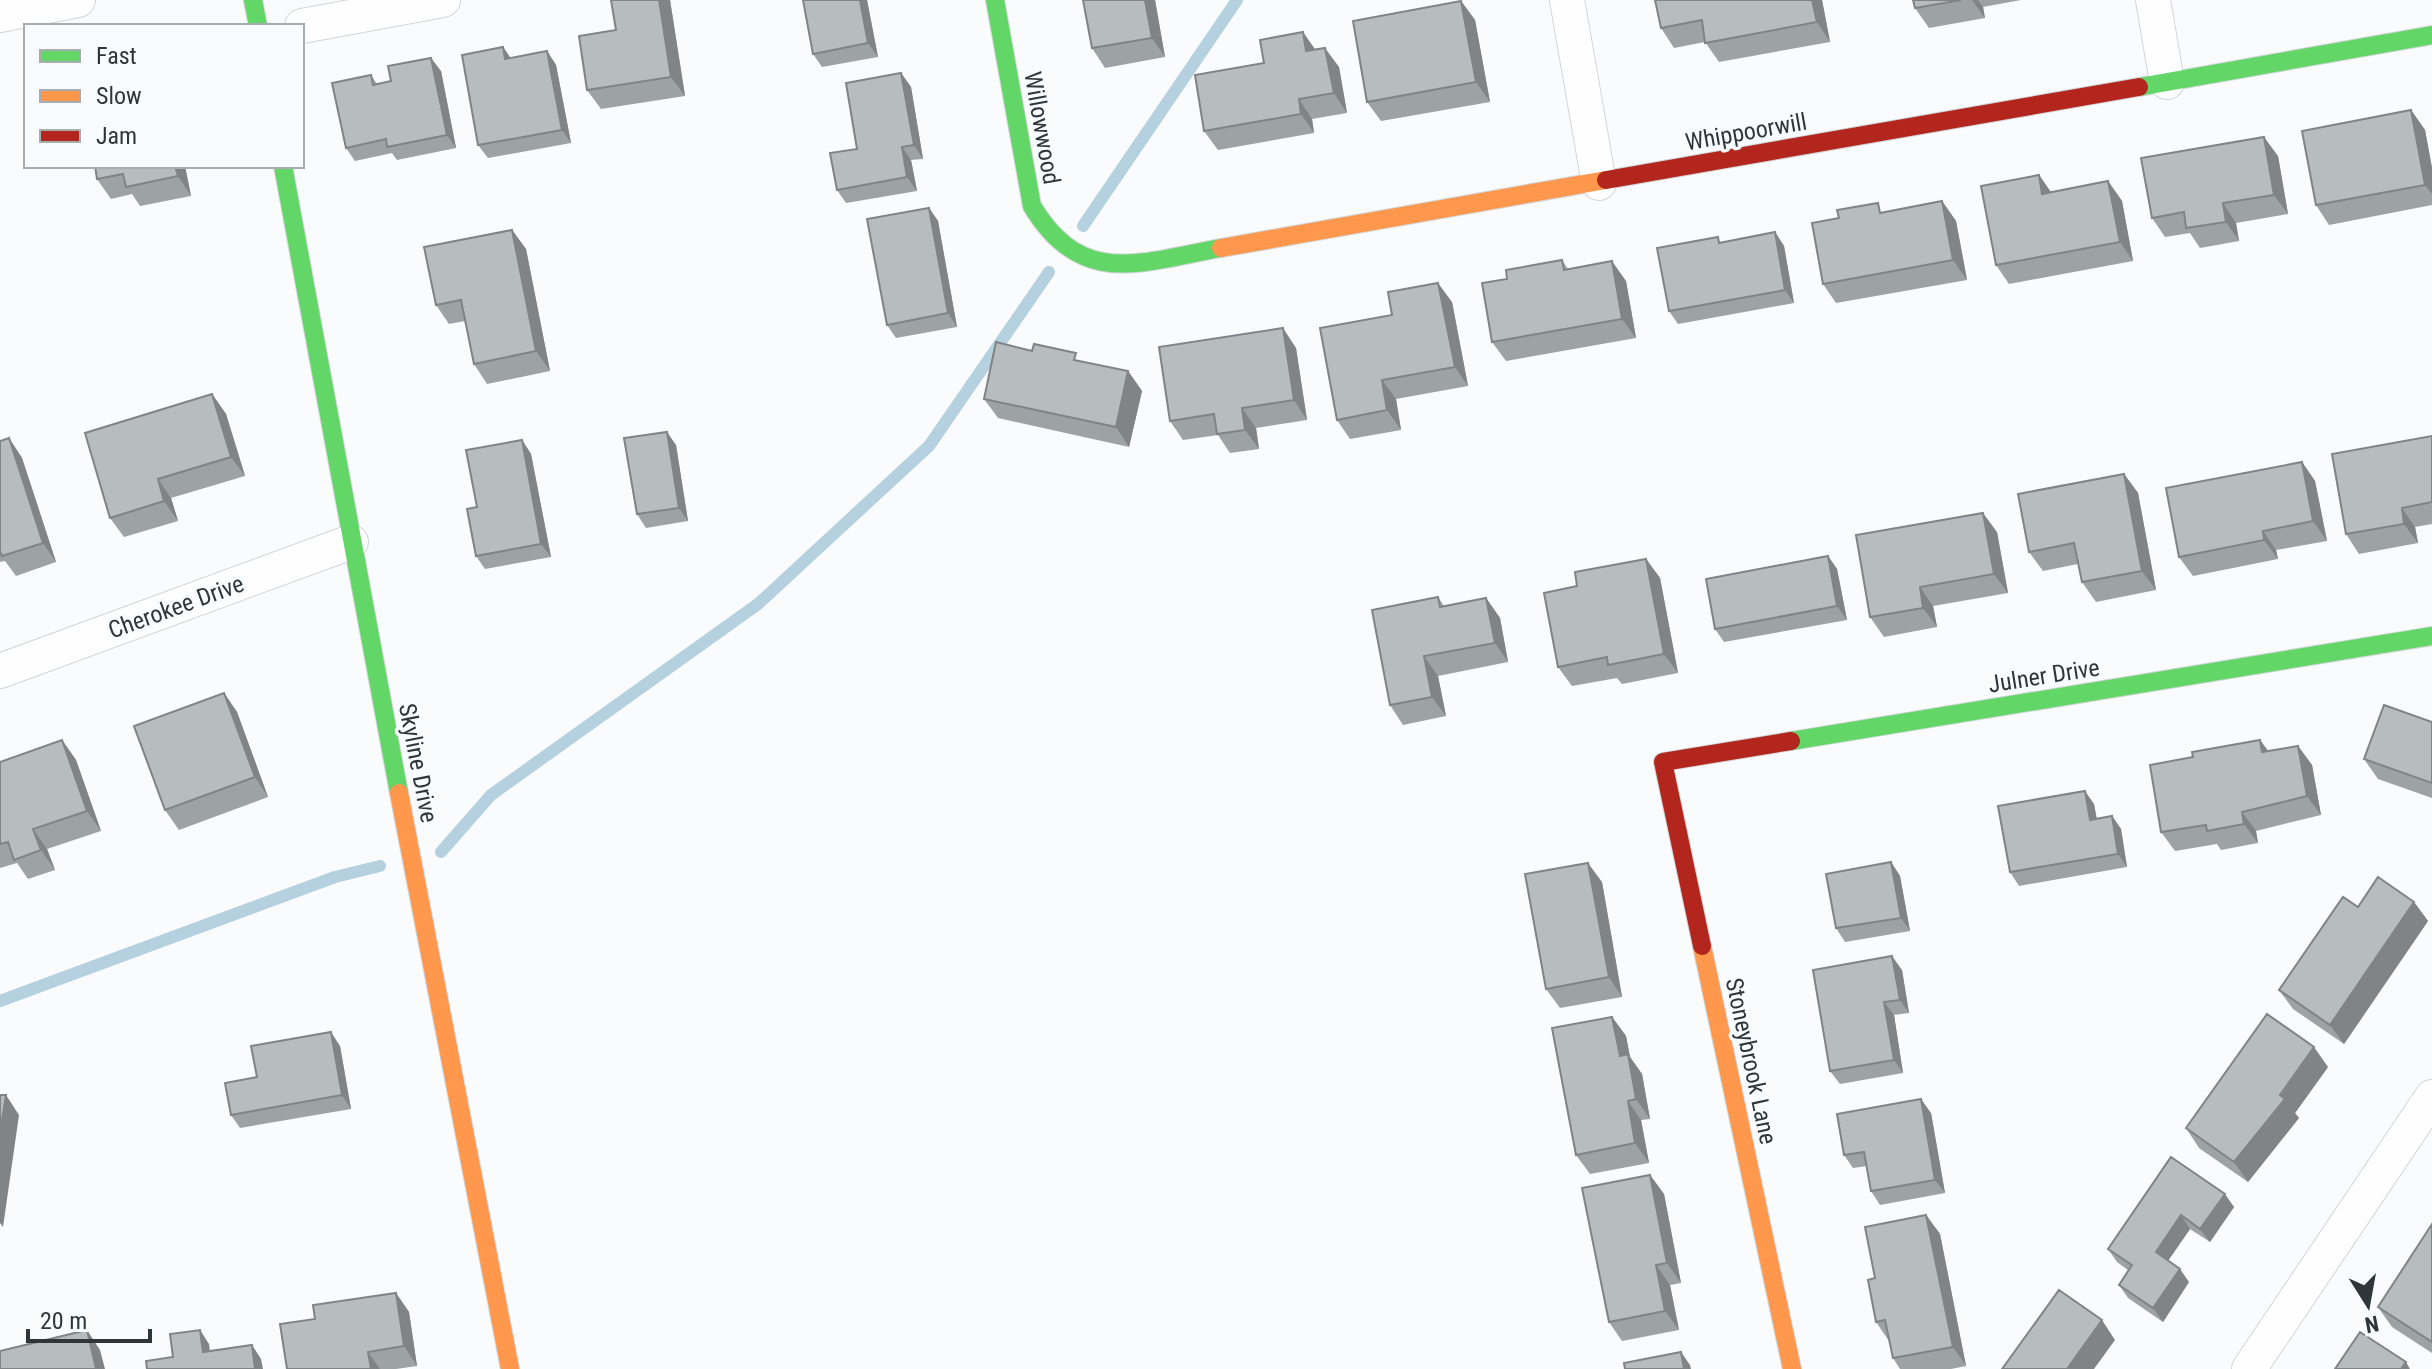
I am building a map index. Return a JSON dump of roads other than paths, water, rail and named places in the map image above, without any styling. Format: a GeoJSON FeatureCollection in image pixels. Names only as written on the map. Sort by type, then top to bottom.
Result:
{"type":"FeatureCollection","features":[{"type":"Feature","properties":{"kind":"street"},"geometry":{"type":"LineString","coordinates":[[0,15],[78,0]]}},
{"type":"Feature","properties":{"kind":"street"},"geometry":{"type":"LineString","coordinates":[[253,0],[258,24]]}},
{"type":"Feature","properties":{"kind":"street"},"geometry":{"type":"LineString","coordinates":[[304,26],[443,0]]}},
{"type":"Feature","properties":{"kind":"street","name":"Willowwood"},"geometry":{"type":"LineString","coordinates":[[995,0],[1032,206],[1047,232],[1068,253]]}},
{"type":"Feature","properties":{"kind":"street"},"geometry":{"type":"LineString","coordinates":[[1567,0],[1599,183]]}},
{"type":"Feature","properties":{"kind":"street"},"geometry":{"type":"LineString","coordinates":[[2153,0],[2167,82]]}},
{"type":"Feature","properties":{"kind":"street","name":"Whippoorwill"},"geometry":{"type":"LineString","coordinates":[[1068,253],[1098,264],[1130,264],[2432,35]]}},
{"type":"Feature","properties":{"kind":"street","name":"Skyline Drive"},"geometry":{"type":"LineString","coordinates":[[283,168],[351,542],[510,1369]]}},
{"type":"Feature","properties":{"kind":"street","name":"Cherokee Drive"},"geometry":{"type":"LineString","coordinates":[[0,671],[351,542]]}},
{"type":"Feature","properties":{"kind":"street","name":"Julner Drive"},"geometry":{"type":"LineString","coordinates":[[1663,762],[2432,636]]}},
{"type":"Feature","properties":{"kind":"street","name":"Stoneybrook Lane"},"geometry":{"type":"LineString","coordinates":[[1663,762],[1792,1369]]}},
{"type":"Feature","properties":{"kind":"street"},"geometry":{"type":"LineString","coordinates":[[2249,1369],[2432,1097]]}},
{"type":"Feature","properties":{"kind":"waterway"},"geometry":{"type":"LineString","coordinates":[[1083,226],[1237,0]]}},
{"type":"Feature","properties":{"kind":"waterway"},"geometry":{"type":"LineString","coordinates":[[441,852],[491,795],[758,604],[929,446],[1049,272]]}},
{"type":"Feature","properties":{"kind":"waterway"},"geometry":{"type":"LineString","coordinates":[[0,1001],[335,877],[380,866]]}}]}
